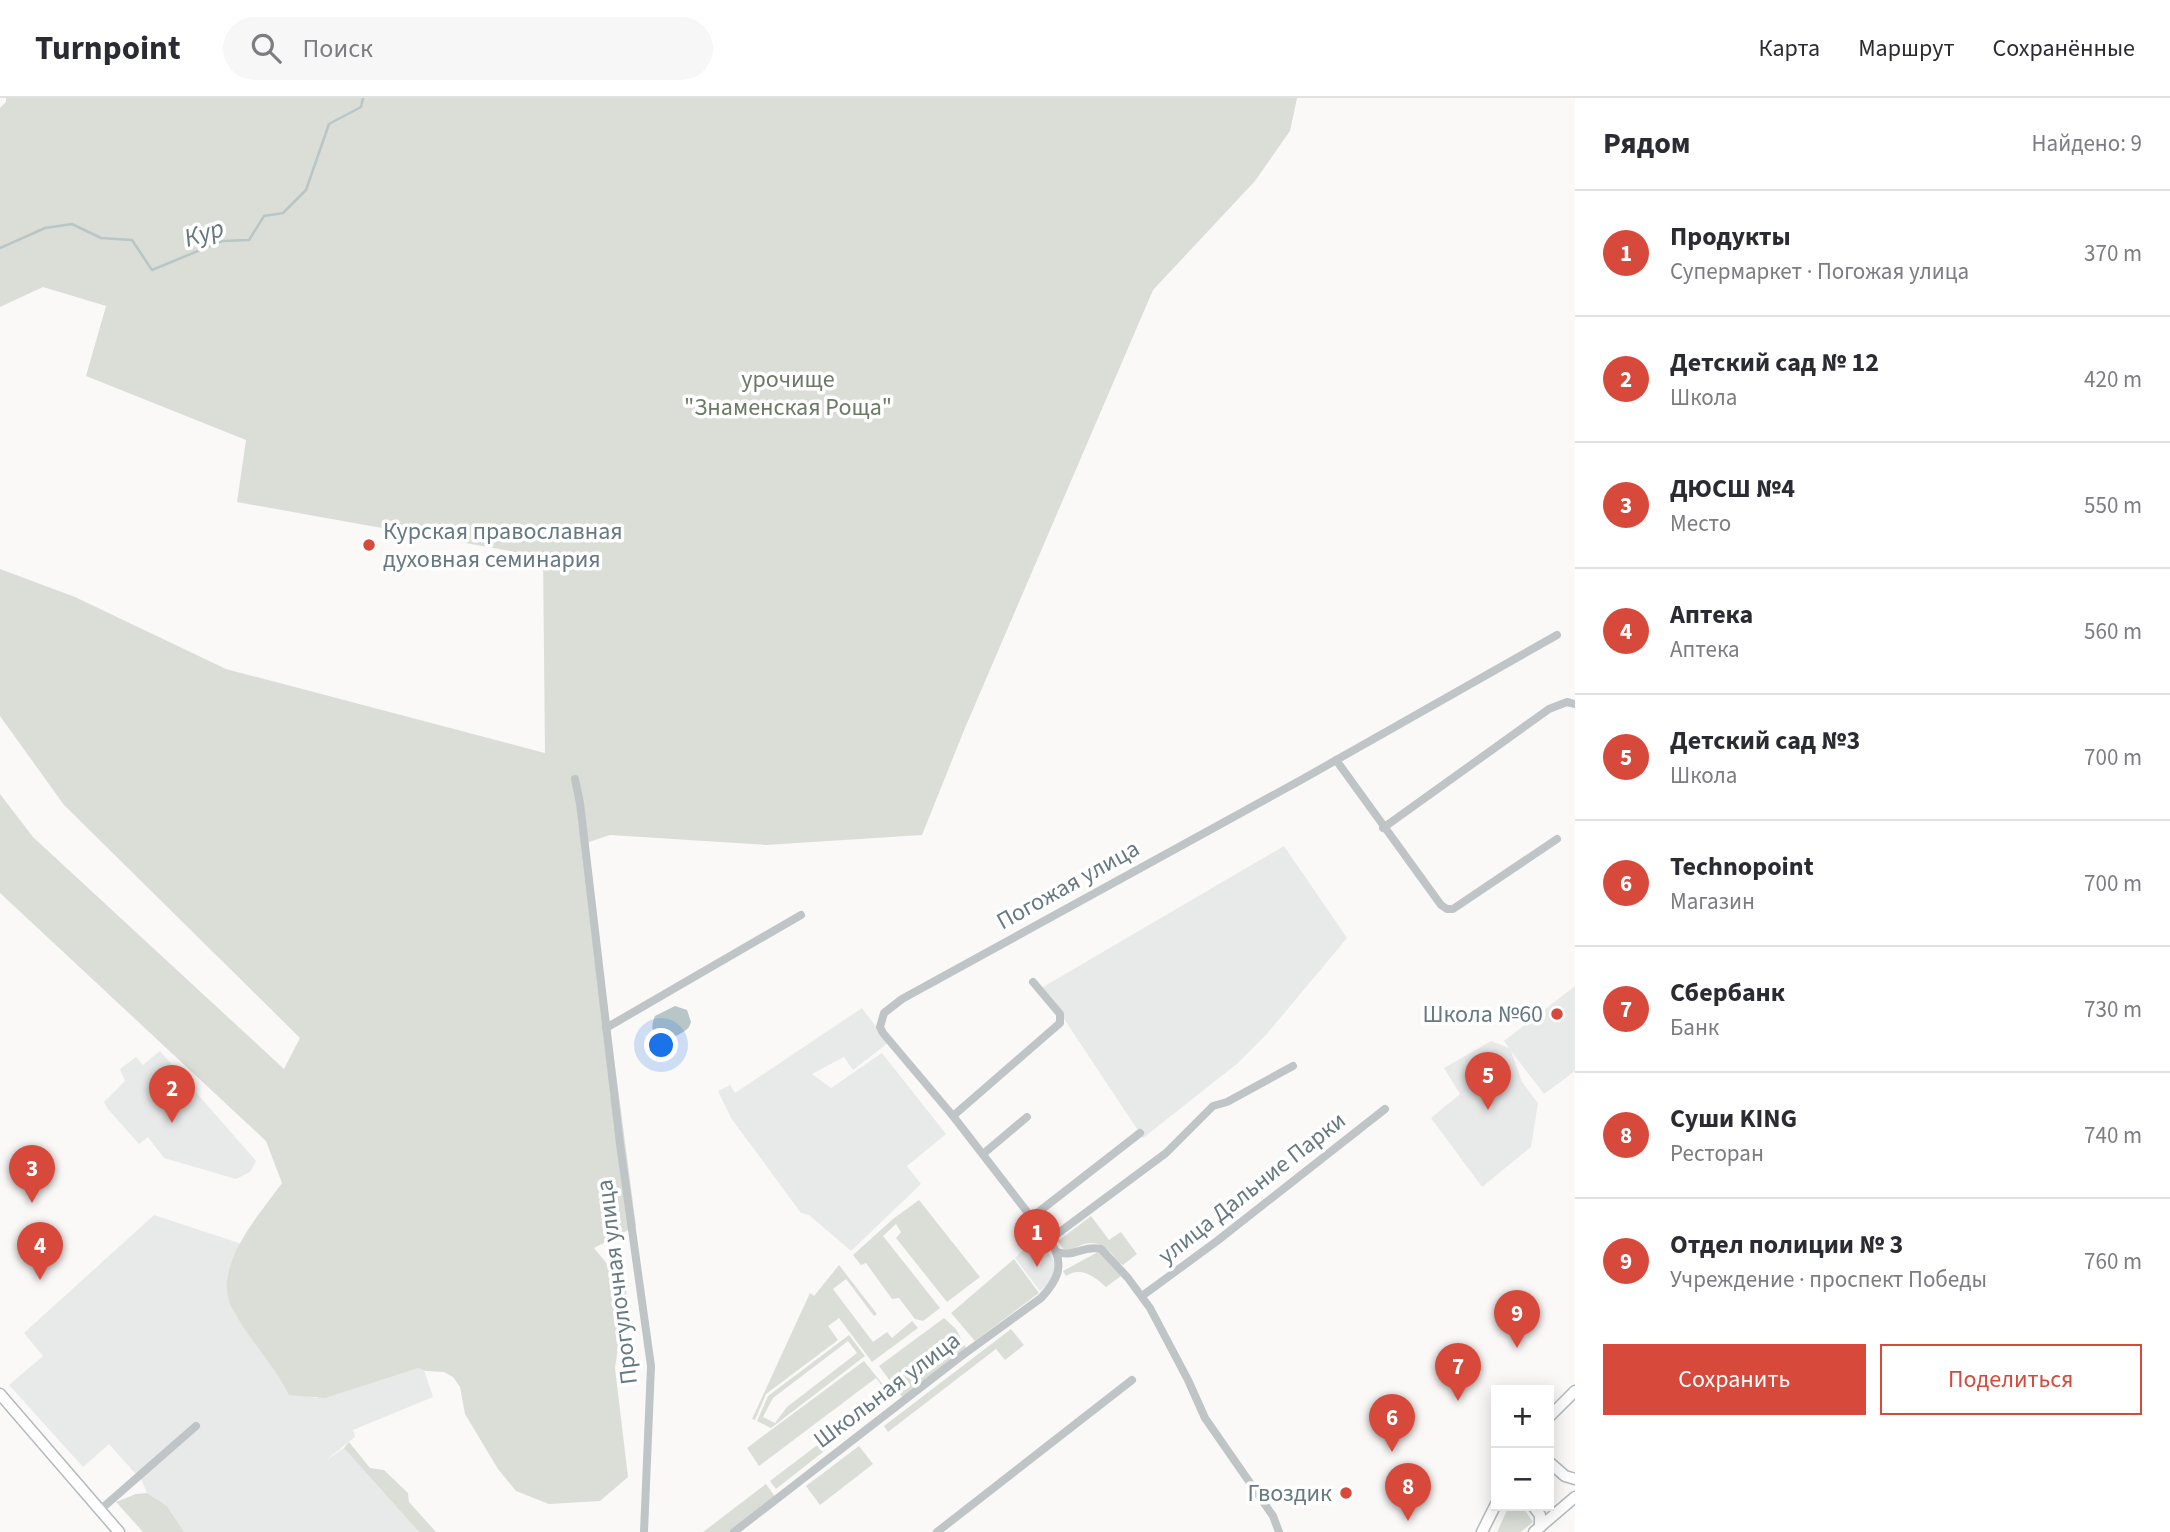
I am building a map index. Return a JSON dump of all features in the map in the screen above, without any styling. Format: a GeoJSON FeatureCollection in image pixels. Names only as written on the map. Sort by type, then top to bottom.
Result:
{"type":"FeatureCollection","features":[{"type":"Feature","properties":{"kind":"main road"},"geometry":{"type":"LineString","coordinates":[[1554,1412],[1575,1391]]}},
{"type":"Feature","properties":{"kind":"main road"},"geometry":{"type":"LineString","coordinates":[[0,1394],[119,1532]]}},
{"type":"Feature","properties":{"kind":"main road"},"geometry":{"type":"LineString","coordinates":[[1554,1466],[1565,1476],[1575,1479]]}},
{"type":"Feature","properties":{"kind":"main road"},"geometry":{"type":"LineString","coordinates":[[1537,1529],[1575,1497]]}},
{"type":"Feature","properties":{"kind":"main road"},"geometry":{"type":"LineString","coordinates":[[1482,1532],[1492,1511]]}},
{"type":"Feature","properties":{"kind":"main road"},"geometry":{"type":"LineString","coordinates":[[1537,1511],[1540,1515],[1537,1529]]}},
{"type":"Feature","properties":{"kind":"street","name":"Погожая улица"},"geometry":{"type":"LineString","coordinates":[[1059,1275],[1057,1252],[1049,1240],[953,1116],[883,1033],[880,1027],[884,1013],[902,999],[1557,635]]}},
{"type":"Feature","properties":{"kind":"street"},"geometry":{"type":"LineString","coordinates":[[1383,828],[1549,709],[1567,702],[1575,704]]}},
{"type":"Feature","properties":{"kind":"street"},"geometry":{"type":"LineString","coordinates":[[1336,760],[1383,828],[1441,905],[1447,909],[1453,909],[1558,839]]}},
{"type":"Feature","properties":{"kind":"street","name":"Прогулочная улица"},"geometry":{"type":"LineString","coordinates":[[575,779],[651,1366],[644,1532]]}},
{"type":"Feature","properties":{"kind":"street"},"geometry":{"type":"LineString","coordinates":[[606,1028],[801,915]]}},
{"type":"Feature","properties":{"kind":"street"},"geometry":{"type":"LineString","coordinates":[[953,1116],[1060,1023],[1060,1014],[1033,982]]}},
{"type":"Feature","properties":{"kind":"street"},"geometry":{"type":"LineString","coordinates":[[1049,1240],[1166,1153],[1213,1106],[1227,1102],[1293,1066]]}},
{"type":"Feature","properties":{"kind":"street","name":"улица Дальние Парки"},"geometry":{"type":"LineString","coordinates":[[1142,1296],[1217,1241],[1385,1109]]}},
{"type":"Feature","properties":{"kind":"street"},"geometry":{"type":"LineString","coordinates":[[983,1154],[1027,1116]]}},
{"type":"Feature","properties":{"kind":"street"},"geometry":{"type":"LineString","coordinates":[[1032,1217],[1140,1133]]}},
{"type":"Feature","properties":{"kind":"street"},"geometry":{"type":"LineString","coordinates":[[1057,1252],[1071,1254],[1088,1247],[1101,1249],[1142,1296],[1188,1380],[1205,1418],[1273,1516],[1279,1532]]}},
{"type":"Feature","properties":{"kind":"street","name":"Школьная улица"},"geometry":{"type":"LineString","coordinates":[[734,1532],[960,1357],[1041,1298],[1059,1275]]}},
{"type":"Feature","properties":{"kind":"street"},"geometry":{"type":"LineString","coordinates":[[937,1532],[1132,1380]]}},
{"type":"Feature","properties":{"kind":"street"},"geometry":{"type":"LineString","coordinates":[[100,1510],[196,1426]]}},
{"type":"Feature","properties":{"kind":"shaded area"},"geometry":{"type":"Polygon","coordinates":[[[1284,846],[1347,938],[1266,1035],[1238,1063],[1143,1138],[1043,987],[1284,846]]]}},
{"type":"Feature","properties":{"kind":"shaded area"},"geometry":{"type":"Polygon","coordinates":[[[1575,986],[1575,1071],[1544,1094],[1511,1051],[1522,1082],[1538,1103],[1531,1147],[1482,1187],[1431,1118],[1460,1094],[1444,1068],[1491,1041],[1509,1048],[1504,1041],[1575,986]]]}},
{"type":"Feature","properties":{"kind":"shaded area"},"geometry":{"type":"Polygon","coordinates":[[[675,1006],[687,1010],[691,1022],[689,1027],[677,1036],[657,1036],[652,1025],[655,1016],[675,1006]]]}},
{"type":"Feature","properties":{"kind":"shaded area"},"geometry":{"type":"Polygon","coordinates":[[[862,1008],[888,1043],[853,1070],[844,1057],[812,1074],[831,1088],[882,1053],[946,1134],[907,1166],[921,1184],[851,1251],[809,1215],[801,1213],[731,1118],[718,1091],[730,1085],[735,1093],[862,1008]]]}},
{"type":"Feature","properties":{"kind":"shaded area"},"geometry":{"type":"Polygon","coordinates":[[[160,1051],[256,1161],[250,1172],[236,1179],[164,1158],[148,1137],[139,1144],[108,1109],[104,1102],[125,1081],[120,1069],[136,1057],[143,1065],[160,1051]]]}},
{"type":"Feature","properties":{"kind":"shaded area"},"geometry":{"type":"Polygon","coordinates":[[[154,1215],[242,1244],[292,1393],[316,1398],[422,1364],[433,1397],[353,1430],[355,1437],[325,1461],[344,1448],[419,1532],[184,1532],[167,1506],[147,1493],[142,1481],[109,1444],[83,1467],[9,1385],[43,1356],[24,1333],[154,1215]]]}},
{"type":"Feature","properties":{"kind":"shaded area"},"geometry":{"type":"Polygon","coordinates":[[[1037,1237],[1056,1268],[1050,1282],[1040,1291],[1015,1258],[1037,1237]]]}},
{"type":"Feature","properties":{"kind":"green space","name":"урочище \"Знаменская Роща\""},"geometry":{"type":"Polygon","coordinates":[[[6,98],[1297,98],[1290,131],[1255,181],[1153,290],[965,728],[922,835],[766,845],[610,835],[586,843],[636,1226],[594,1248],[627,1288],[615,1368],[628,1477],[600,1501],[549,1504],[516,1491],[498,1469],[465,1414],[460,1387],[453,1377],[444,1372],[418,1368],[325,1398],[289,1395],[238,1319],[227,1292],[228,1276],[241,1242],[282,1183],[266,1141],[0,893],[0,794],[33,837],[284,1069],[300,1038],[64,805],[0,716],[0,569],[75,597],[226,669],[545,753],[543,557],[237,502],[246,440],[86,376],[106,306],[43,287],[0,307],[0,108],[6,98]]]}},
{"type":"Feature","properties":{"kind":"green space"},"geometry":{"type":"Polygon","coordinates":[[[919,1200],[980,1277],[947,1302],[896,1238],[901,1232],[896,1224],[883,1236],[940,1308],[923,1321],[915,1319],[899,1298],[892,1299],[866,1263],[861,1265],[853,1255],[919,1200]]]}},
{"type":"Feature","properties":{"kind":"green space"},"geometry":{"type":"Polygon","coordinates":[[[1091,1216],[1109,1240],[1121,1232],[1137,1254],[1123,1265],[1106,1248],[1095,1243],[1080,1245],[1069,1251],[1063,1249],[1058,1241],[1091,1216]]]}},
{"type":"Feature","properties":{"kind":"green space"},"geometry":{"type":"Polygon","coordinates":[[[1101,1252],[1121,1276],[1106,1287],[1082,1272],[1066,1276],[1063,1271],[1101,1252]]]}},
{"type":"Feature","properties":{"kind":"green space"},"geometry":{"type":"Polygon","coordinates":[[[1014,1259],[1039,1293],[975,1341],[951,1313],[1014,1259]]]}},
{"type":"Feature","properties":{"kind":"green space"},"geometry":{"type":"Polygon","coordinates":[[[839,1265],[877,1314],[874,1316],[846,1279],[833,1289],[873,1342],[887,1332],[892,1338],[912,1321],[918,1328],[872,1362],[839,1318],[828,1326],[838,1340],[766,1394],[755,1420],[752,1419],[810,1293],[814,1296],[839,1265]]]}},
{"type":"Feature","properties":{"kind":"green space"},"geometry":{"type":"Polygon","coordinates":[[[944,1318],[956,1329],[967,1350],[903,1398],[879,1366],[944,1318]]]}},
{"type":"Feature","properties":{"kind":"green space"},"geometry":{"type":"Polygon","coordinates":[[[1011,1329],[1024,1345],[1005,1360],[996,1349],[888,1432],[884,1426],[1011,1329]]]}},
{"type":"Feature","properties":{"kind":"green space"},"geometry":{"type":"Polygon","coordinates":[[[849,1335],[865,1356],[771,1428],[757,1421],[768,1396],[849,1335]],[[848,1341],[773,1398],[763,1417],[775,1423],[787,1407],[857,1353],[848,1341]]]}},
{"type":"Feature","properties":{"kind":"green space"},"geometry":{"type":"Polygon","coordinates":[[[864,1361],[893,1397],[776,1489],[770,1481],[887,1392],[876,1378],[759,1466],[747,1448],[864,1361]]]}},
{"type":"Feature","properties":{"kind":"green space"},"geometry":{"type":"Polygon","coordinates":[[[349,1442],[370,1468],[384,1470],[408,1493],[409,1502],[436,1532],[419,1532],[344,1448],[349,1442]]]}},
{"type":"Feature","properties":{"kind":"green space"},"geometry":{"type":"Polygon","coordinates":[[[859,1446],[873,1464],[820,1505],[806,1486],[859,1446]]]}},
{"type":"Feature","properties":{"kind":"green space"},"geometry":{"type":"Polygon","coordinates":[[[766,1484],[776,1498],[734,1532],[703,1532],[766,1484]]]}},
{"type":"Feature","properties":{"kind":"green space"},"geometry":{"type":"Polygon","coordinates":[[[147,1493],[167,1506],[184,1532],[143,1532],[116,1502],[136,1494],[147,1493]]]}},
{"type":"Feature","properties":{"kind":"green space"},"geometry":{"type":"Polygon","coordinates":[[[1507,1511],[1525,1511],[1533,1522],[1521,1532],[1497,1532],[1507,1511]]]}},
{"type":"Feature","properties":{"kind":"waterway","name":"Кур"},"geometry":{"type":"LineString","coordinates":[[0,248],[45,228],[72,224],[101,238],[132,240],[152,270],[222,241],[249,240],[264,216],[283,213],[306,190],[329,124],[361,107],[363,98]]}},
{"type":"Feature","properties":{"kind":"place","name":"Курская православная духовная семинария"},"geometry":{"type":"Point","coordinates":[369,545]}},
{"type":"Feature","properties":{"kind":"place","name":"Школа №60"},"geometry":{"type":"Point","coordinates":[1557,1014]}},
{"type":"Feature","properties":{"kind":"place","name":"Детский сад №3"},"geometry":{"type":"Point","coordinates":[1488,1110]}},
{"type":"Feature","properties":{"kind":"place","name":"Детский сад № 12"},"geometry":{"type":"Point","coordinates":[172,1123]}},
{"type":"Feature","properties":{"kind":"place","name":"ДЮСШ №4"},"geometry":{"type":"Point","coordinates":[32,1203]}},
{"type":"Feature","properties":{"kind":"place","name":"Продукты"},"geometry":{"type":"Point","coordinates":[1037,1267]}},
{"type":"Feature","properties":{"kind":"place","name":"Аптека"},"geometry":{"type":"Point","coordinates":[40,1280]}},
{"type":"Feature","properties":{"kind":"place","name":"Отдел полиции № 3"},"geometry":{"type":"Point","coordinates":[1517,1348]}},
{"type":"Feature","properties":{"kind":"place","name":"Сбербанк"},"geometry":{"type":"Point","coordinates":[1458,1401]}},
{"type":"Feature","properties":{"kind":"place","name":"Technopoint"},"geometry":{"type":"Point","coordinates":[1392,1452]}},
{"type":"Feature","properties":{"kind":"place","name":"Гвоздик"},"geometry":{"type":"Point","coordinates":[1346,1493]}},
{"type":"Feature","properties":{"kind":"place","name":"Суши KING"},"geometry":{"type":"Point","coordinates":[1408,1521]}}]}
